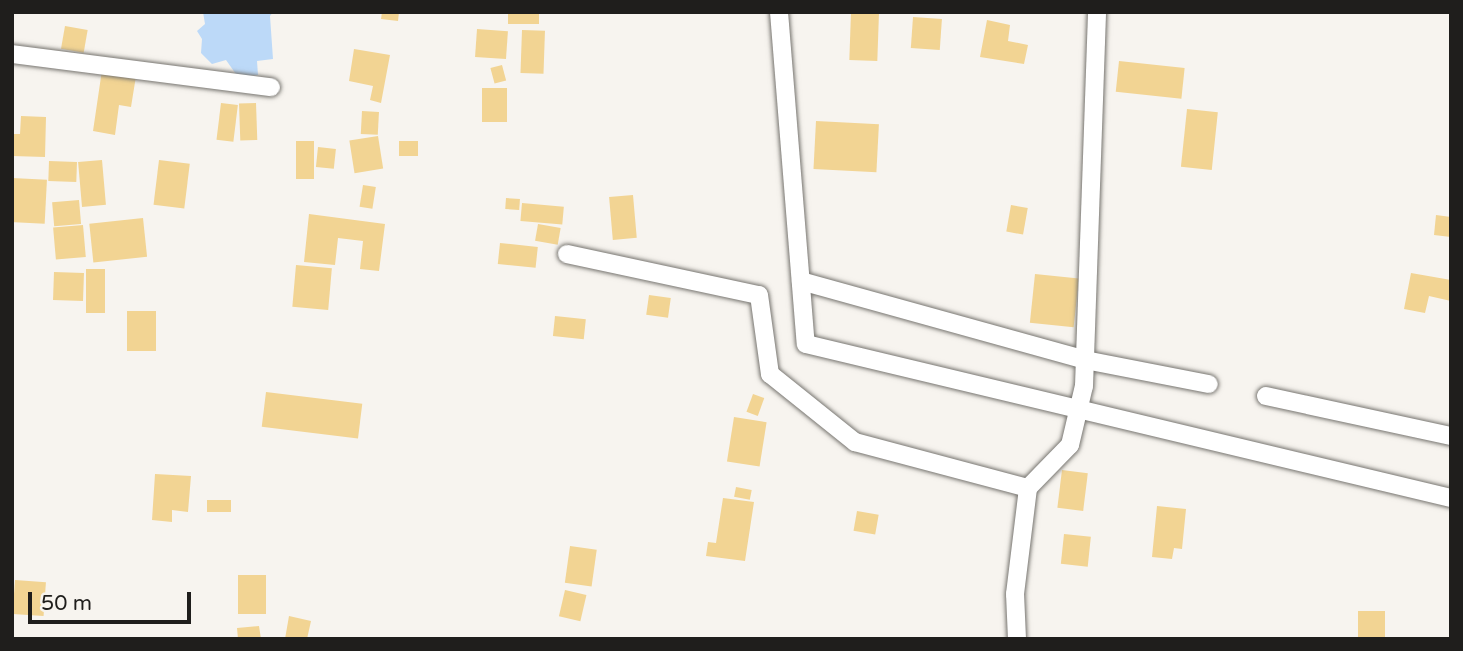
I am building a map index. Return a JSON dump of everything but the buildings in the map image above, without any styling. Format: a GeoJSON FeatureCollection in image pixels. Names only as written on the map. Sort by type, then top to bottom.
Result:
{"type":"FeatureCollection","features":[{"type":"Feature","properties":{"kind":"street"},"geometry":{"type":"LineString","coordinates":[[779,12],[806,344],[1451,498]]}},
{"type":"Feature","properties":{"kind":"street"},"geometry":{"type":"LineString","coordinates":[[1017,639],[1015,594],[1028,488],[1070,445],[1084,386],[1097,12]]}},
{"type":"Feature","properties":{"kind":"street"},"geometry":{"type":"LineString","coordinates":[[12,54],[271,87]]}},
{"type":"Feature","properties":{"kind":"street"},"geometry":{"type":"LineString","coordinates":[[567,254],[759,295],[770,374],[855,442],[1028,488]]}},
{"type":"Feature","properties":{"kind":"street"},"geometry":{"type":"LineString","coordinates":[[801,281],[1085,360],[1209,384]]}},
{"type":"Feature","properties":{"kind":"street"},"geometry":{"type":"LineString","coordinates":[[1266,396],[1451,436]]}},
{"type":"Feature","properties":{"kind":"water"},"geometry":{"type":"Polygon","coordinates":[[[203,12],[273,12],[270,16],[273,59],[257,61],[258,75],[238,77],[226,60],[212,64],[201,53],[202,39],[197,31],[205,24],[203,12]]]}}]}
